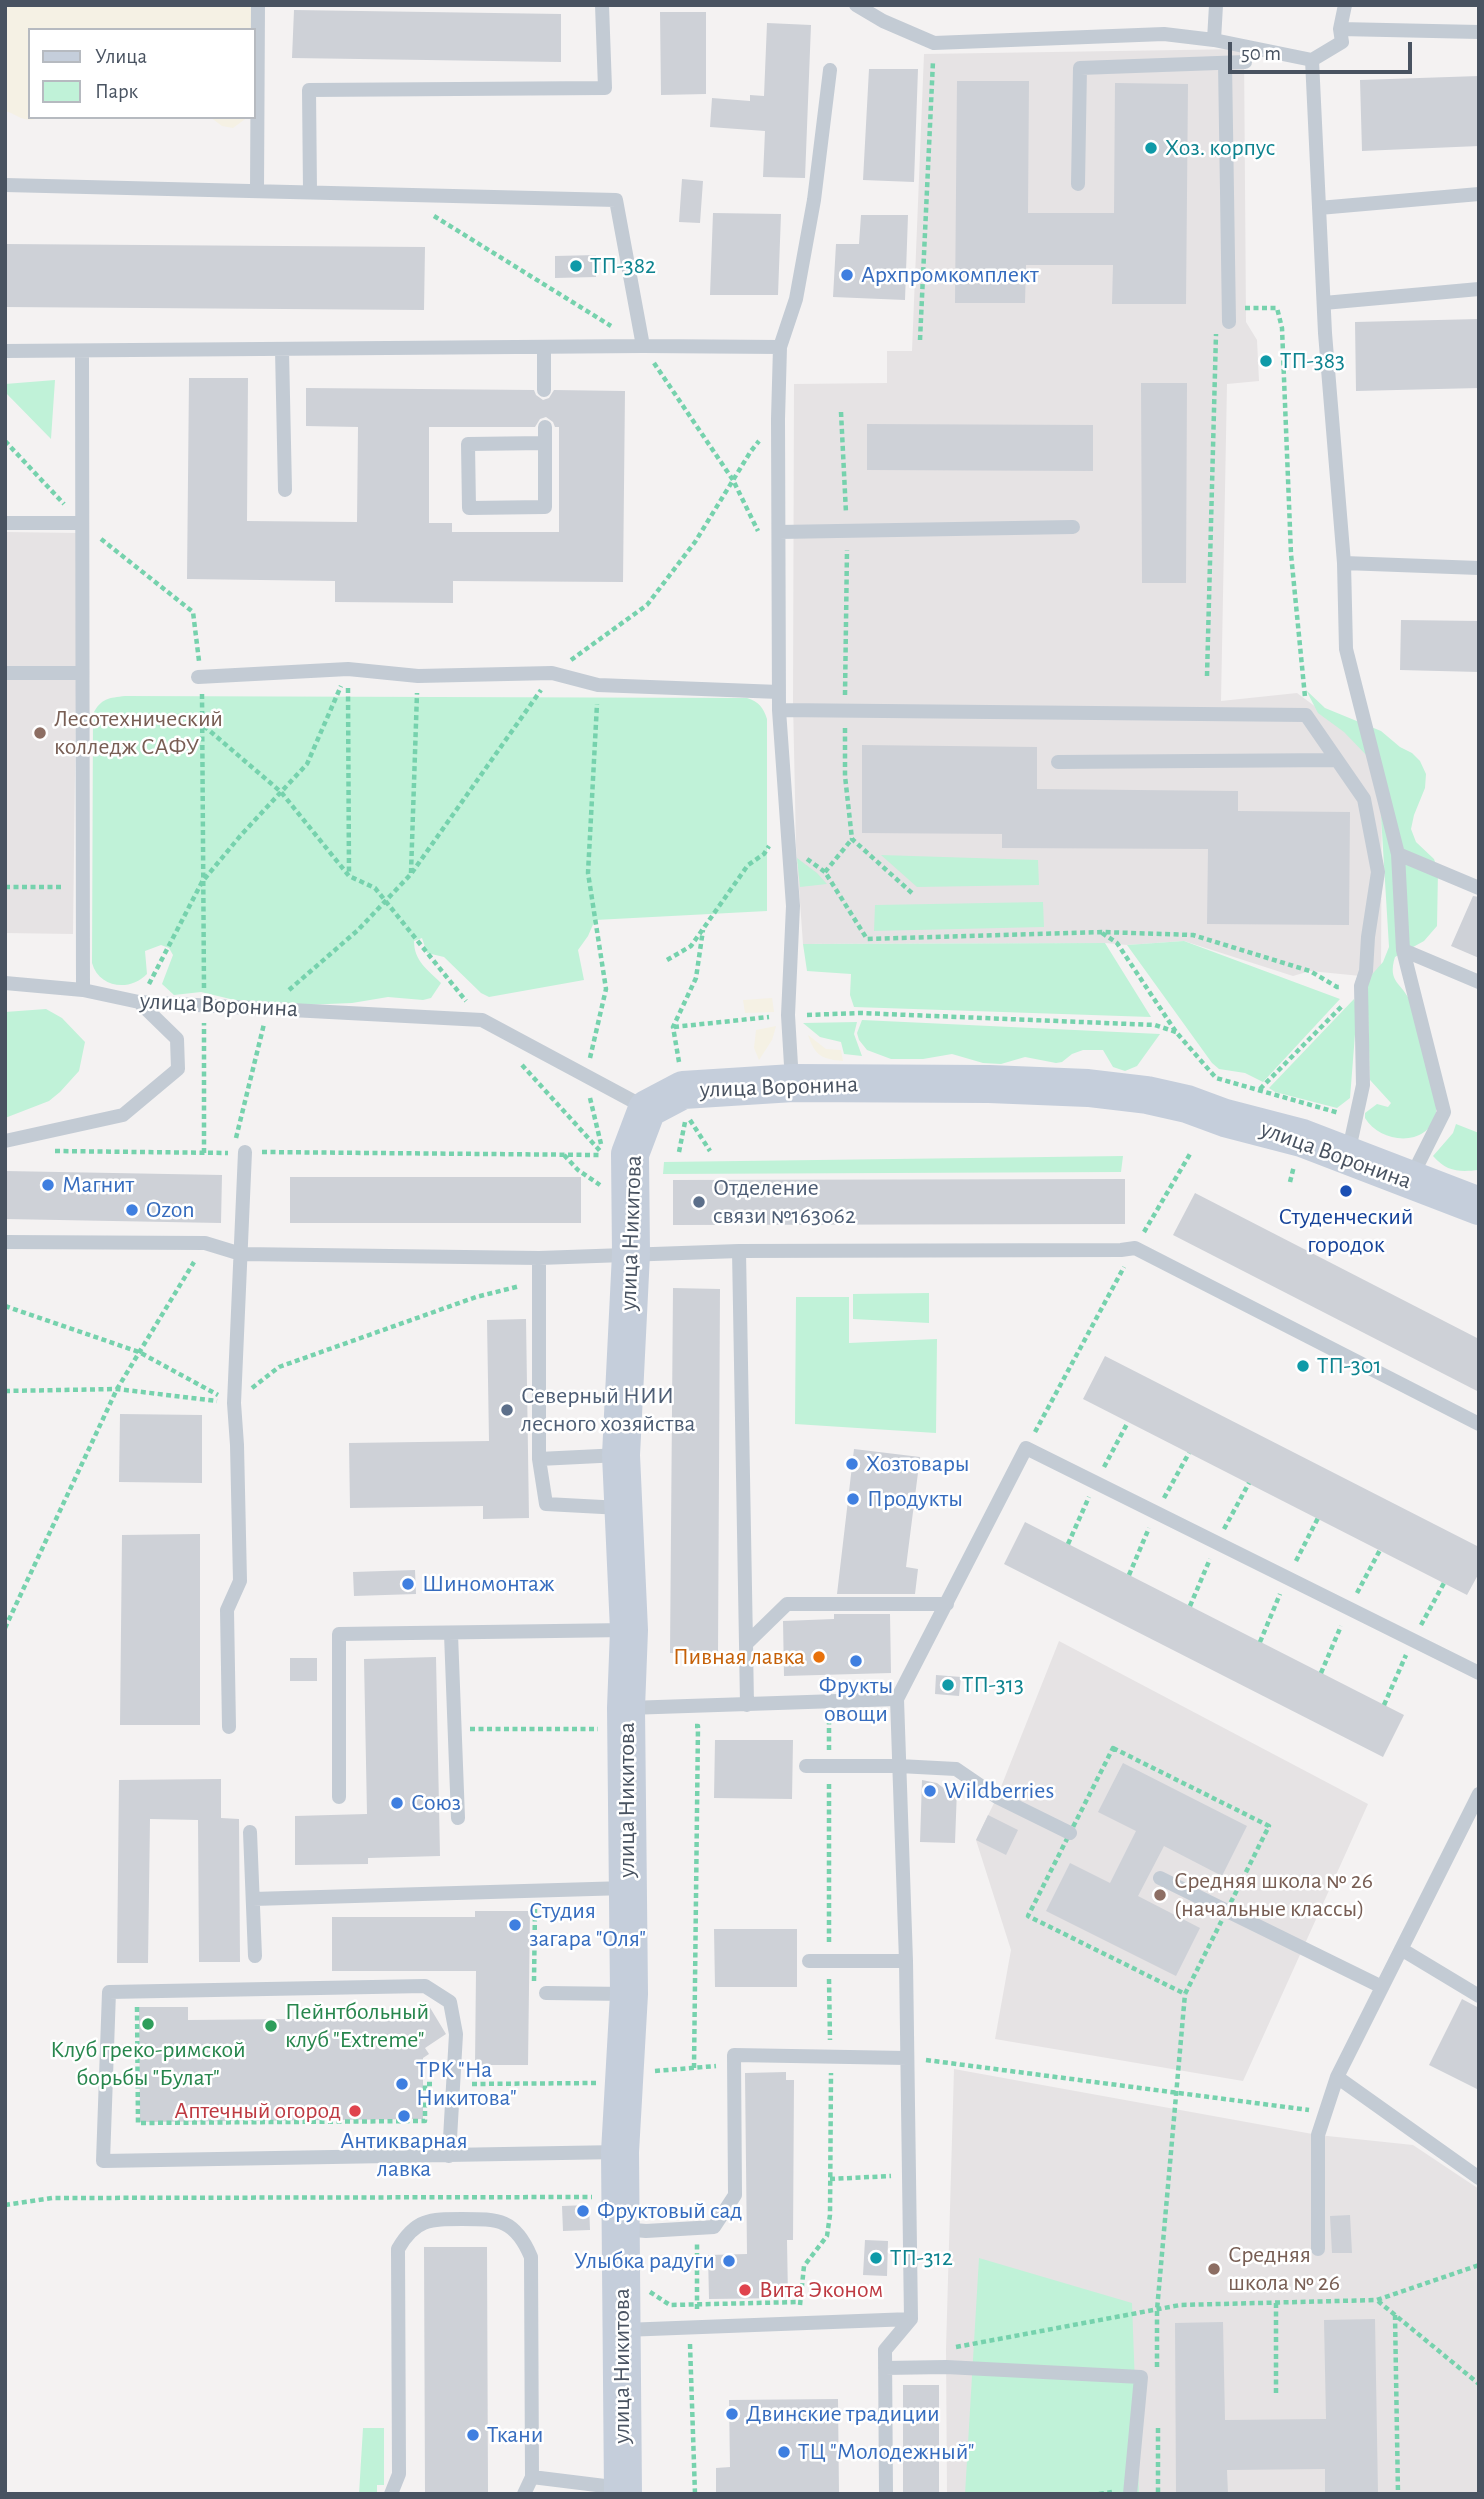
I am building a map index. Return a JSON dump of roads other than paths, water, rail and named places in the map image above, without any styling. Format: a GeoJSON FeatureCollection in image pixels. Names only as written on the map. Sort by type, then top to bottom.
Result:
{"type":"FeatureCollection","features":[{"type":"Feature","properties":{"kind":"street","name":"улица Воронина"},"geometry":{"type":"LineString","coordinates":[[647,1108],[683,1090],[793,1083],[1088,1088],[1147,1095],[1187,1104],[1225,1118],[1302,1138],[1479,1206]]}},
{"type":"Feature","properties":{"kind":"street","name":"улица Никитова"},"geometry":{"type":"LineString","coordinates":[[623,2491],[621,2152],[629,1994],[627,1887],[613,1719],[629,1630],[621,1455],[631,1254],[630,1154],[647,1108]]}},
{"type":"Feature","properties":{"kind":"lane"},"geometry":{"type":"LineString","coordinates":[[257,189],[258,5]]}},
{"type":"Feature","properties":{"kind":"lane"},"geometry":{"type":"LineString","coordinates":[[310,191],[309,90],[605,88],[602,5]]}},
{"type":"Feature","properties":{"kind":"lane"},"geometry":{"type":"LineString","coordinates":[[856,5],[883,21],[934,43],[1164,34],[1214,40],[1312,60],[1342,42],[1340,29],[1345,5]]}},
{"type":"Feature","properties":{"kind":"lane"},"geometry":{"type":"LineString","coordinates":[[883,21],[884,5]]}},
{"type":"Feature","properties":{"kind":"lane"},"geometry":{"type":"LineString","coordinates":[[1214,40],[1216,5]]}},
{"type":"Feature","properties":{"kind":"lane"},"geometry":{"type":"LineString","coordinates":[[1340,29],[1479,32]]}},
{"type":"Feature","properties":{"kind":"lane"},"geometry":{"type":"LineString","coordinates":[[1312,60],[1324,303],[1344,564],[1346,649],[1398,854],[1403,950],[1444,1112],[1409,1181]]}},
{"type":"Feature","properties":{"kind":"lane"},"geometry":{"type":"LineString","coordinates":[[1078,184],[1080,68],[1245,62]]}},
{"type":"Feature","properties":{"kind":"lane"},"geometry":{"type":"LineString","coordinates":[[1225,63],[1229,315]]}},
{"type":"Feature","properties":{"kind":"lane"},"geometry":{"type":"LineString","coordinates":[[793,1083],[788,1015],[793,906],[779,710],[780,347],[796,299],[814,201],[830,71]]}},
{"type":"Feature","properties":{"kind":"lane"},"geometry":{"type":"LineString","coordinates":[[5,184],[616,200],[643,346]]}},
{"type":"Feature","properties":{"kind":"lane"},"geometry":{"type":"LineString","coordinates":[[1319,208],[1479,194]]}},
{"type":"Feature","properties":{"kind":"lane"},"geometry":{"type":"LineString","coordinates":[[1324,303],[1479,289]]}},
{"type":"Feature","properties":{"kind":"lane"},"geometry":{"type":"LineString","coordinates":[[5,351],[780,347]]}},
{"type":"Feature","properties":{"kind":"lane"},"geometry":{"type":"LineString","coordinates":[[544,348],[544,390]]}},
{"type":"Feature","properties":{"kind":"lane"},"geometry":{"type":"LineString","coordinates":[[282,350],[285,490]]}},
{"type":"Feature","properties":{"kind":"lane"},"geometry":{"type":"LineString","coordinates":[[82,352],[83,990]]}},
{"type":"Feature","properties":{"kind":"lane"},"geometry":{"type":"LineString","coordinates":[[545,427],[545,443],[545,507],[469,508],[468,444],[545,443]]}},
{"type":"Feature","properties":{"kind":"lane"},"geometry":{"type":"LineString","coordinates":[[5,523],[82,523]]}},
{"type":"Feature","properties":{"kind":"lane"},"geometry":{"type":"LineString","coordinates":[[779,532],[1073,527]]}},
{"type":"Feature","properties":{"kind":"lane"},"geometry":{"type":"LineString","coordinates":[[1344,564],[1479,568]]}},
{"type":"Feature","properties":{"kind":"lane"},"geometry":{"type":"LineString","coordinates":[[199,677],[348,669],[418,676],[552,673],[598,685],[779,692]]}},
{"type":"Feature","properties":{"kind":"lane"},"geometry":{"type":"LineString","coordinates":[[5,673],[82,673]]}},
{"type":"Feature","properties":{"kind":"lane"},"geometry":{"type":"LineString","coordinates":[[779,710],[1306,715],[1364,799],[1378,872],[1368,937],[1366,971],[1361,986],[1363,1085],[1348,1156]]}},
{"type":"Feature","properties":{"kind":"lane"},"geometry":{"type":"LineString","coordinates":[[1058,762],[1337,760]]}},
{"type":"Feature","properties":{"kind":"lane"},"geometry":{"type":"LineString","coordinates":[[1398,854],[1479,888]]}},
{"type":"Feature","properties":{"kind":"lane"},"geometry":{"type":"LineString","coordinates":[[1403,950],[1479,982]]}},
{"type":"Feature","properties":{"kind":"lane","name":"улица Воронина"},"geometry":{"type":"LineString","coordinates":[[5,984],[83,990],[139,1002],[482,1020],[647,1108]]}},
{"type":"Feature","properties":{"kind":"lane"},"geometry":{"type":"LineString","coordinates":[[5,1141],[123,1115],[178,1069],[177,1039],[139,1002]]}},
{"type":"Feature","properties":{"kind":"lane"},"geometry":{"type":"LineString","coordinates":[[229,1727],[227,1610],[240,1581],[234,1403],[245,1152]]}},
{"type":"Feature","properties":{"kind":"lane"},"geometry":{"type":"LineString","coordinates":[[5,1242],[205,1243],[242,1254],[539,1258],[738,1251],[1135,1248],[1479,1424]]}},
{"type":"Feature","properties":{"kind":"lane"},"geometry":{"type":"LineString","coordinates":[[738,1251],[747,1705]]}},
{"type":"Feature","properties":{"kind":"lane"},"geometry":{"type":"LineString","coordinates":[[539,1258],[539,1459],[546,1504],[622,1508]]}},
{"type":"Feature","properties":{"kind":"lane"},"geometry":{"type":"LineString","coordinates":[[886,2494],[885,2350],[911,2319],[906,1961],[897,1699],[1026,1448],[1479,1673]]}},
{"type":"Feature","properties":{"kind":"lane"},"geometry":{"type":"LineString","coordinates":[[539,1459],[621,1455]]}},
{"type":"Feature","properties":{"kind":"lane"},"geometry":{"type":"LineString","coordinates":[[746,1644],[787,1604],[947,1604]]}},
{"type":"Feature","properties":{"kind":"lane"},"geometry":{"type":"LineString","coordinates":[[339,1797],[339,1634],[629,1630]]}},
{"type":"Feature","properties":{"kind":"lane"},"geometry":{"type":"LineString","coordinates":[[451,1634],[458,1818]]}},
{"type":"Feature","properties":{"kind":"lane"},"geometry":{"type":"LineString","coordinates":[[613,1719],[747,1705],[897,1699]]}},
{"type":"Feature","properties":{"kind":"lane"},"geometry":{"type":"LineString","coordinates":[[806,1766],[956,1769],[996,1797],[1070,1833]]}},
{"type":"Feature","properties":{"kind":"lane"},"geometry":{"type":"LineString","coordinates":[[1318,2249],[1318,2135],[1337,2077],[1479,1794]]}},
{"type":"Feature","properties":{"kind":"lane"},"geometry":{"type":"LineString","coordinates":[[250,1832],[255,1956]]}},
{"type":"Feature","properties":{"kind":"lane"},"geometry":{"type":"LineString","coordinates":[[1160,1878],[1382,1987]]}},
{"type":"Feature","properties":{"kind":"lane"},"geometry":{"type":"LineString","coordinates":[[253,1899],[627,1887]]}},
{"type":"Feature","properties":{"kind":"lane"},"geometry":{"type":"LineString","coordinates":[[1401,1949],[1479,1996]]}},
{"type":"Feature","properties":{"kind":"lane"},"geometry":{"type":"LineString","coordinates":[[809,1961],[906,1961]]}},
{"type":"Feature","properties":{"kind":"lane"},"geometry":{"type":"LineString","coordinates":[[449,2156],[456,2034],[450,2002],[425,1986],[108,1992],[103,2161],[449,2156],[621,2152]]}},
{"type":"Feature","properties":{"kind":"lane"},"geometry":{"type":"LineString","coordinates":[[546,1993],[629,1994]]}},
{"type":"Feature","properties":{"kind":"lane"},"geometry":{"type":"LineString","coordinates":[[621,2229],[646,2231],[714,2227],[735,2194],[734,2055],[907,2058]]}},
{"type":"Feature","properties":{"kind":"lane"},"geometry":{"type":"LineString","coordinates":[[1337,2077],[1477,2173]]}},
{"type":"Feature","properties":{"kind":"lane"},"geometry":{"type":"LineString","coordinates":[[391,2494],[399,2474],[398,2249],[411,2232],[430,2219],[494,2218],[517,2232],[531,2257],[532,2477],[524,2494]]}},
{"type":"Feature","properties":{"kind":"lane"},"geometry":{"type":"LineString","coordinates":[[622,2330],[911,2319]]}},
{"type":"Feature","properties":{"kind":"lane"},"geometry":{"type":"LineString","coordinates":[[885,2368],[946,2367],[1141,2377],[1130,2494]]}},
{"type":"Feature","properties":{"kind":"lane"},"geometry":{"type":"LineString","coordinates":[[532,2477],[623,2491]]}},
{"type":"Feature","properties":{"kind":"place","name":"Хоз. корпус"},"geometry":{"type":"Point","coordinates":[1151,148]}},
{"type":"Feature","properties":{"kind":"place","name":"ТП-382"},"geometry":{"type":"Point","coordinates":[576,266]}},
{"type":"Feature","properties":{"kind":"place","name":"Архпромкомплект"},"geometry":{"type":"Point","coordinates":[847,275]}},
{"type":"Feature","properties":{"kind":"place","name":"ТП-383"},"geometry":{"type":"Point","coordinates":[1266,361]}},
{"type":"Feature","properties":{"kind":"place","name":"Лесотехнический колледж САФУ"},"geometry":{"type":"Point","coordinates":[40,733]}},
{"type":"Feature","properties":{"kind":"place","name":"Магнит"},"geometry":{"type":"Point","coordinates":[48,1185]}},
{"type":"Feature","properties":{"kind":"place","name":"Студенческий городок"},"geometry":{"type":"Point","coordinates":[1346,1191]}},
{"type":"Feature","properties":{"kind":"place","name":"Отделение связи №163062"},"geometry":{"type":"Point","coordinates":[699,1202]}},
{"type":"Feature","properties":{"kind":"place","name":"Ozon"},"geometry":{"type":"Point","coordinates":[132,1210]}},
{"type":"Feature","properties":{"kind":"place","name":"ТП-301"},"geometry":{"type":"Point","coordinates":[1303,1366]}},
{"type":"Feature","properties":{"kind":"place","name":"Северный НИИ лесного хозяйства"},"geometry":{"type":"Point","coordinates":[507,1410]}},
{"type":"Feature","properties":{"kind":"place","name":"Хозтовары"},"geometry":{"type":"Point","coordinates":[852,1464]}},
{"type":"Feature","properties":{"kind":"place","name":"Продукты"},"geometry":{"type":"Point","coordinates":[853,1499]}},
{"type":"Feature","properties":{"kind":"place","name":"Шиномонтаж"},"geometry":{"type":"Point","coordinates":[408,1584]}},
{"type":"Feature","properties":{"kind":"place","name":"Пивная лавка"},"geometry":{"type":"Point","coordinates":[819,1657]}},
{"type":"Feature","properties":{"kind":"place","name":"Фрукты овощи"},"geometry":{"type":"Point","coordinates":[856,1661]}},
{"type":"Feature","properties":{"kind":"place","name":"ТП-313"},"geometry":{"type":"Point","coordinates":[948,1685]}},
{"type":"Feature","properties":{"kind":"place","name":"Wildberries"},"geometry":{"type":"Point","coordinates":[930,1791]}},
{"type":"Feature","properties":{"kind":"place","name":"Союз"},"geometry":{"type":"Point","coordinates":[397,1803]}},
{"type":"Feature","properties":{"kind":"place","name":"Средняя школа № 26 (начальные классы)"},"geometry":{"type":"Point","coordinates":[1160,1895]}},
{"type":"Feature","properties":{"kind":"place","name":"Студия загара \"Оля\""},"geometry":{"type":"Point","coordinates":[515,1925]}},
{"type":"Feature","properties":{"kind":"place","name":"Клуб греко-римской борьбы \"Булат\""},"geometry":{"type":"Point","coordinates":[148,2024]}},
{"type":"Feature","properties":{"kind":"place","name":"Пейнтбольный клуб \"Extreme\""},"geometry":{"type":"Point","coordinates":[271,2026]}},
{"type":"Feature","properties":{"kind":"place","name":"ТРК \"На Никитова\""},"geometry":{"type":"Point","coordinates":[402,2084]}},
{"type":"Feature","properties":{"kind":"place","name":"Аптечный огород"},"geometry":{"type":"Point","coordinates":[355,2111]}},
{"type":"Feature","properties":{"kind":"place","name":"Антикварная лавка"},"geometry":{"type":"Point","coordinates":[404,2116]}},
{"type":"Feature","properties":{"kind":"place","name":"Фруктовый сад"},"geometry":{"type":"Point","coordinates":[583,2211]}},
{"type":"Feature","properties":{"kind":"place","name":"ТП-312"},"geometry":{"type":"Point","coordinates":[876,2258]}},
{"type":"Feature","properties":{"kind":"place","name":"Улыбка радуги"},"geometry":{"type":"Point","coordinates":[729,2261]}},
{"type":"Feature","properties":{"kind":"place","name":"Средняя школа № 26"},"geometry":{"type":"Point","coordinates":[1214,2269]}},
{"type":"Feature","properties":{"kind":"place","name":"Вита Эконом"},"geometry":{"type":"Point","coordinates":[745,2290]}},
{"type":"Feature","properties":{"kind":"place","name":"Двинские традиции"},"geometry":{"type":"Point","coordinates":[732,2414]}},
{"type":"Feature","properties":{"kind":"place","name":"Ткани"},"geometry":{"type":"Point","coordinates":[473,2435]}},
{"type":"Feature","properties":{"kind":"place","name":"ТЦ \"Молодежный\""},"geometry":{"type":"Point","coordinates":[784,2452]}}]}
